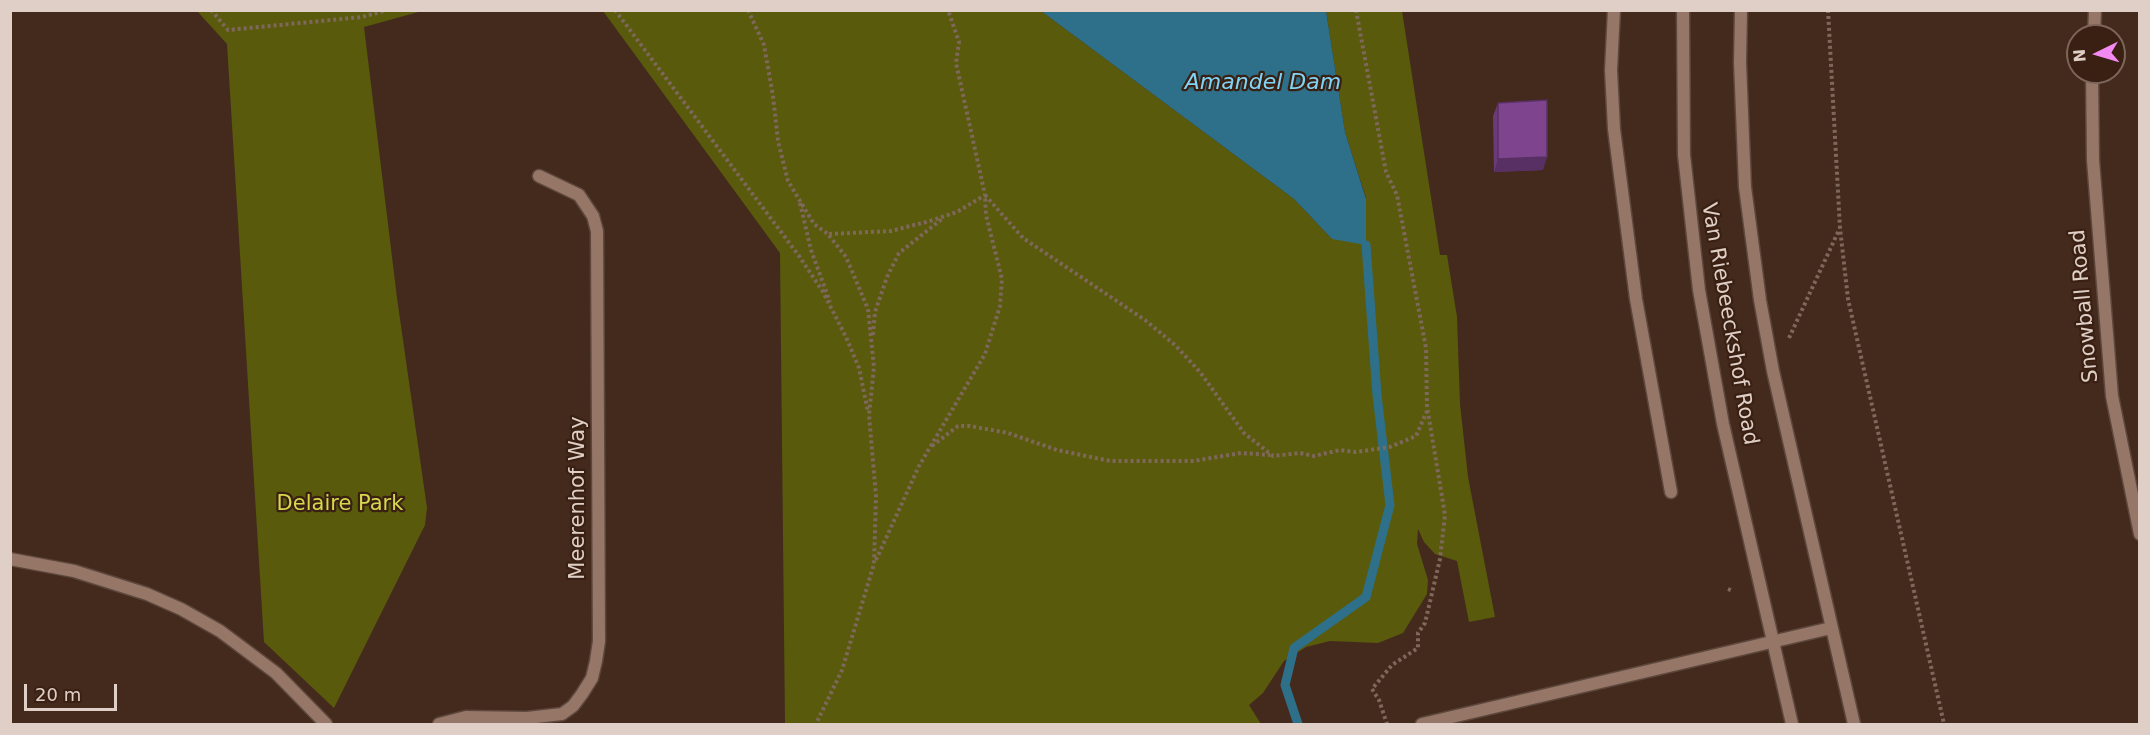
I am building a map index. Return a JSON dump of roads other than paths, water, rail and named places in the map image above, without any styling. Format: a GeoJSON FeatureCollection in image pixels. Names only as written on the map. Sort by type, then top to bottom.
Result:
{"type":"FeatureCollection","features":[{"type":"Feature","properties":{"kind":"street"},"geometry":{"type":"LineString","coordinates":[[1614,10],[1611,70],[1614,129],[1638,310],[1671,492]]}},
{"type":"Feature","properties":{"kind":"street","name":"Van Riebeeckshof Road"},"geometry":{"type":"LineString","coordinates":[[1683,10],[1684,155],[1699,290],[1723,424],[1792,724]]}},
{"type":"Feature","properties":{"kind":"street","name":"Van Riebeeckshof Road"},"geometry":{"type":"LineString","coordinates":[[1741,10],[1740,62],[1745,187],[1760,300],[1773,371],[1854,724]]}},
{"type":"Feature","properties":{"kind":"street","name":"Snowball Road"},"geometry":{"type":"LineString","coordinates":[[2092,84],[2092,160],[2112,396],[2139,534]]}},
{"type":"Feature","properties":{"kind":"street","name":"Meerenhof Way"},"geometry":{"type":"LineString","coordinates":[[439,724],[466,717],[527,718],[562,714],[573,706],[582,694],[592,678],[596,661],[599,641],[597,231],[593,216],[579,195],[539,176]]}},
{"type":"Feature","properties":{"kind":"street"},"geometry":{"type":"LineString","coordinates":[[10,559],[74,571],[147,594],[181,609],[220,631],[276,673],[326,724]]}},
{"type":"Feature","properties":{"kind":"street"},"geometry":{"type":"LineString","coordinates":[[1422,724],[1832,628]]}},
{"type":"Feature","properties":{"kind":"water","name":"Amandel Dam"},"geometry":{"type":"Polygon","coordinates":[[[1041,11],[1326,11],[1345,132],[1366,199],[1366,245],[1332,239],[1294,199],[1041,11]]]}},
{"type":"Feature","properties":{"kind":"waterway"},"geometry":{"type":"LineString","coordinates":[[1298,724],[1285,685],[1294,648],[1366,597],[1390,505],[1377,395],[1366,245]]}},
{"type":"Feature","properties":{"kind":"park label","name":"Delaire Park"},"geometry":{"type":"Point","coordinates":[340,505]}}]}
